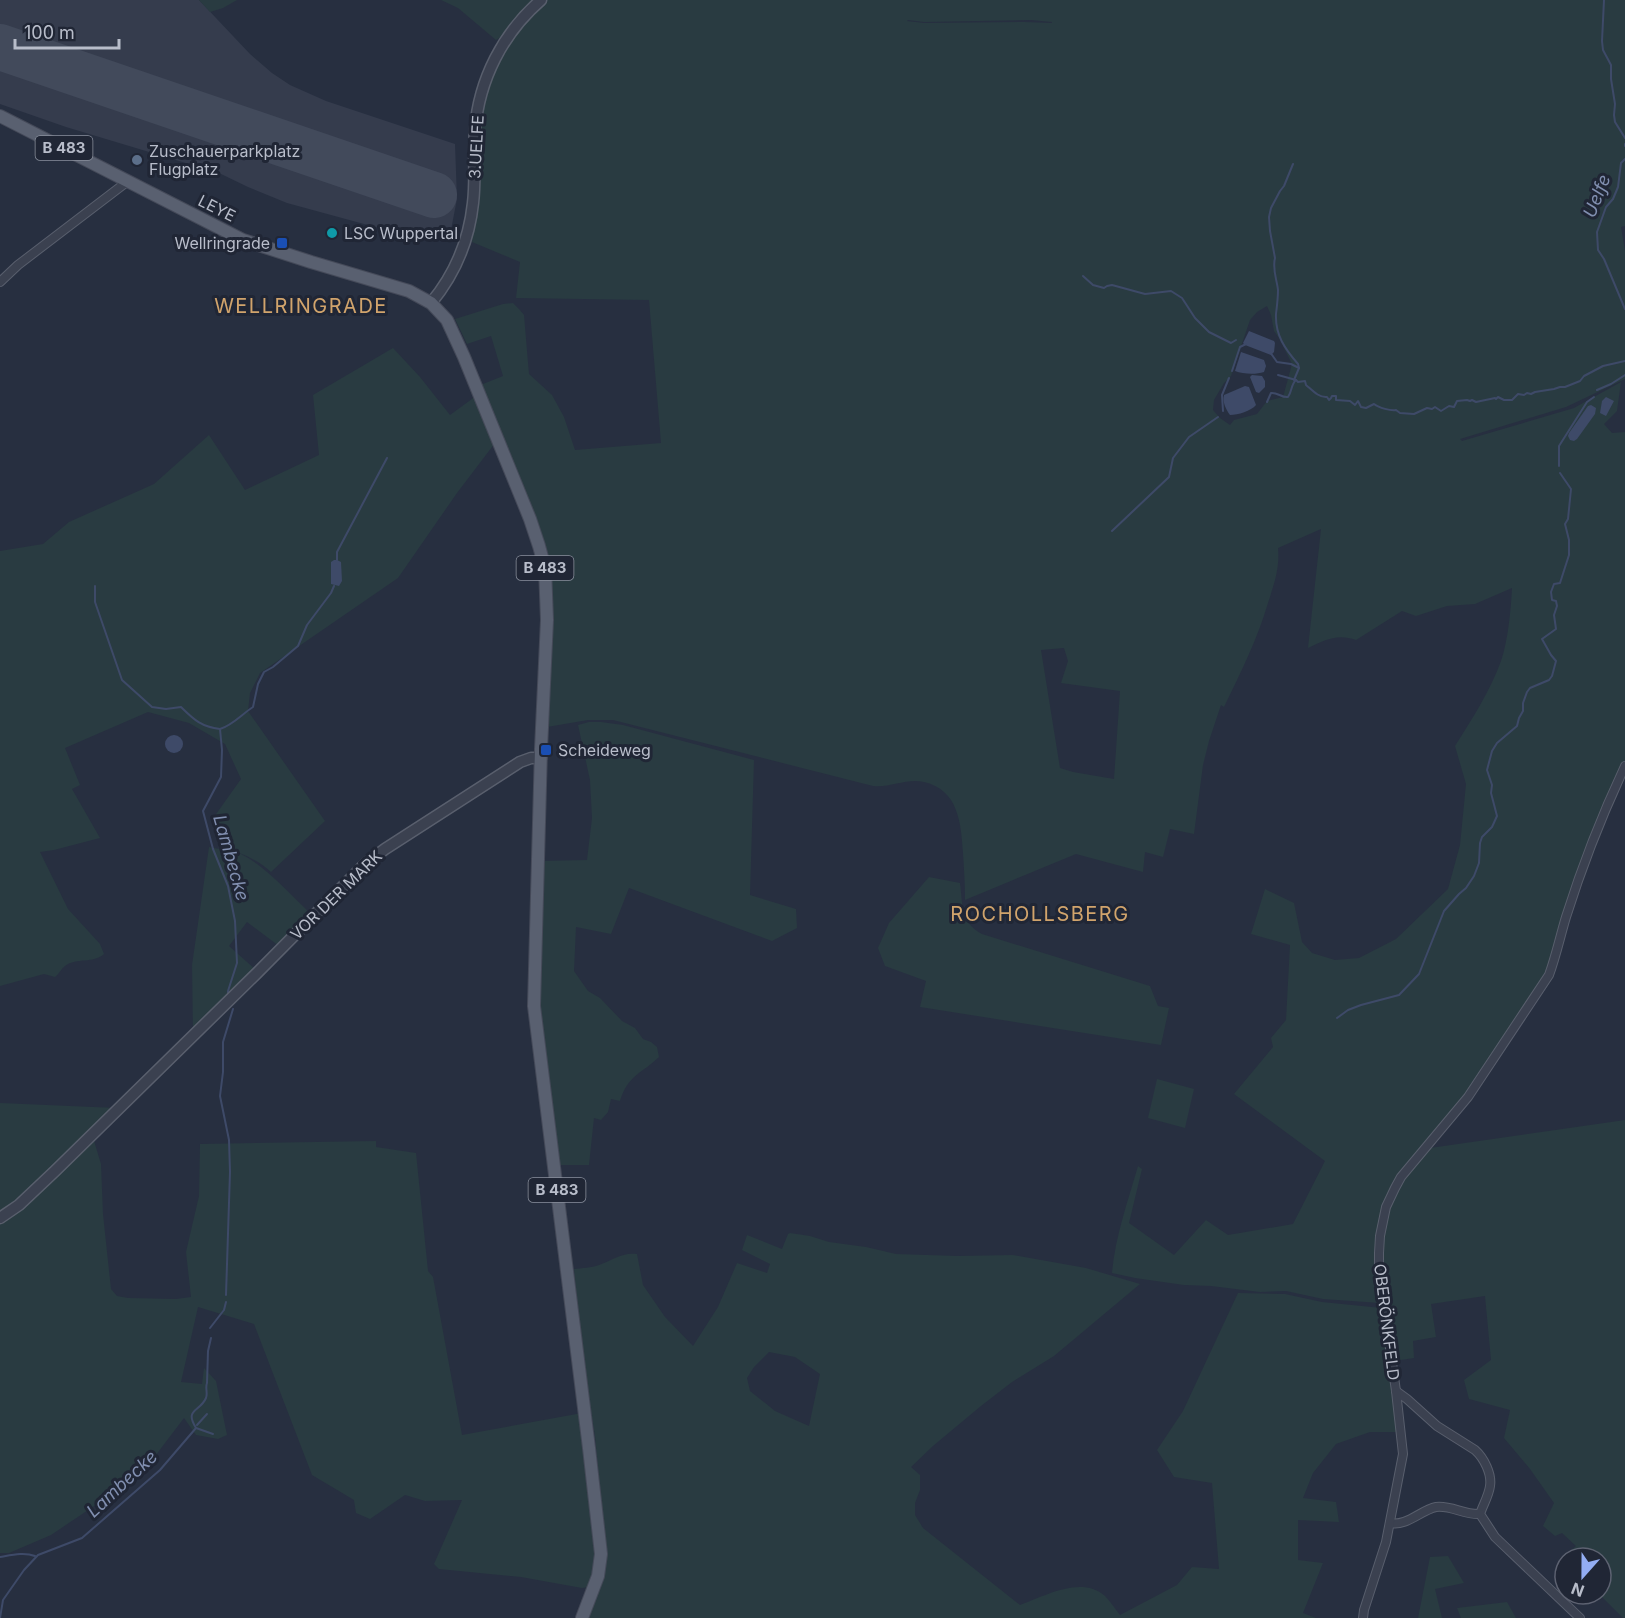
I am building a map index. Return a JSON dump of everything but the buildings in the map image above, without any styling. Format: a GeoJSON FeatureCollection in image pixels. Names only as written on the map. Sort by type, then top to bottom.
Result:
{"type":"FeatureCollection","features":[{"type":"Feature","properties":{"kind":"main road","name":"LEYE"},"geometry":{"type":"LineString","coordinates":[[0,116],[217,227],[260,245],[409,291],[431,303]]}},
{"type":"Feature","properties":{"kind":"main road","name":"B 483"},"geometry":{"type":"LineString","coordinates":[[431,303],[447,320],[530,519],[545,568],[547,620],[534,1006],[601,1554],[598,1576],[582,1618]]}},
{"type":"Feature","properties":{"kind":"street","name":"3.UELFE"},"geometry":{"type":"LineString","coordinates":[[431,303],[456,265],[470,228],[475,130],[479,102],[489,70],[520,20],[541,0]]}},
{"type":"Feature","properties":{"kind":"street"},"geometry":{"type":"LineString","coordinates":[[0,282],[18,265],[128,181]]}},
{"type":"Feature","properties":{"kind":"street","name":"VOR DER MARK"},"geometry":{"type":"LineString","coordinates":[[0,1218],[55,1171],[371,859],[520,762],[531,758],[541,758]]}},
{"type":"Feature","properties":{"kind":"street","name":"OBERÖNKFELD"},"geometry":{"type":"LineString","coordinates":[[1363,1618],[1386,1542],[1403,1454],[1379,1270],[1380,1236],[1386,1207],[1401,1177],[1468,1097],[1549,975],[1566,918],[1605,807],[1625,766]]}},
{"type":"Feature","properties":{"kind":"street","name":"OBERÖNKFELD"},"geometry":{"type":"LineString","coordinates":[[1396,1391],[1437,1426],[1481,1456],[1490,1482],[1482,1518]]}},
{"type":"Feature","properties":{"kind":"street"},"geometry":{"type":"LineString","coordinates":[[1390,1523],[1401,1523],[1438,1507],[1450,1508],[1482,1518],[1496,1537],[1580,1618]]}},
{"type":"Feature","properties":{"kind":"shaded area"},"geometry":{"type":"Polygon","coordinates":[[[0,0],[199,0],[250,54],[290,85],[326,101],[455,144],[457,199],[449,240],[386,230],[287,203],[219,173],[66,127],[0,104],[0,0]]]}},
{"type":"Feature","properties":{"kind":"shaded area"},"geometry":{"type":"Polygon","coordinates":[[[199,0],[237,0],[210,12],[199,0]]]}},
{"type":"Feature","properties":{"kind":"shaded area"},"geometry":{"type":"Polygon","coordinates":[[[441,0],[536,0],[504,35],[496,40],[458,8],[441,0]]]}},
{"type":"Feature","properties":{"kind":"shaded area"},"geometry":{"type":"Polygon","coordinates":[[[547,0],[1625,0],[1625,226],[1621,227],[1625,251],[1625,379],[1566,407],[1460,439],[1462,441],[1574,408],[1621,382],[1617,411],[1604,424],[1612,433],[1625,432],[1625,760],[1610,792],[1548,971],[1469,1091],[1386,1197],[1380,1303],[1323,1299],[1286,1291],[1260,1292],[1135,1278],[1112,1273],[1116,1246],[1138,1166],[1142,1169],[1129,1223],[1174,1255],[1206,1220],[1228,1235],[1293,1224],[1325,1161],[1234,1094],[1273,1047],[1271,1038],[1286,1020],[1290,945],[1251,934],[1265,889],[1294,903],[1302,942],[1312,953],[1335,960],[1359,958],[1396,939],[1448,889],[1460,845],[1466,784],[1455,746],[1486,694],[1501,661],[1507,635],[1512,588],[1475,604],[1447,606],[1416,616],[1402,611],[1356,640],[1337,637],[1308,648],[1321,529],[1278,548],[1276,576],[1264,617],[1224,707],[1221,705],[1209,741],[1203,765],[1194,834],[1170,829],[1163,857],[1145,852],[1143,872],[1076,854],[965,900],[959,820],[951,800],[936,786],[918,781],[873,786],[613,720],[588,720],[547,727],[549,588],[478,386],[503,376],[491,336],[467,344],[455,319],[503,304],[513,303],[519,309],[524,315],[529,374],[552,395],[564,417],[575,450],[661,443],[649,300],[516,298],[520,262],[472,242],[483,105],[490,79],[508,42],[547,0]],[[908,20],[924,23],[1052,23],[1031,20],[924,22],[908,20]],[[1267,306],[1250,320],[1231,376],[1214,400],[1213,410],[1230,425],[1234,420],[1257,414],[1267,401],[1283,397],[1292,364],[1274,331],[1267,306]],[[1064,648],[1041,650],[1060,768],[1114,779],[1120,691],[1061,683],[1068,661],[1064,648]]]}},
{"type":"Feature","properties":{"kind":"shaded area"},"geometry":{"type":"Polygon","coordinates":[[[393,348],[450,415],[476,396],[495,443],[398,578],[260,673],[250,693],[248,711],[325,821],[271,872],[253,859],[219,846],[218,825],[214,817],[241,779],[225,744],[189,723],[148,712],[65,748],[80,785],[72,789],[100,838],[40,852],[68,909],[100,944],[104,954],[95,959],[70,963],[55,977],[44,974],[0,986],[0,551],[43,544],[69,522],[154,484],[209,435],[245,490],[319,455],[313,395],[393,348]]]}},
{"type":"Feature","properties":{"kind":"shaded area"},"geometry":{"type":"Polygon","coordinates":[[[589,722],[623,725],[754,760],[750,895],[796,909],[797,928],[772,941],[629,888],[611,934],[576,927],[574,971],[588,991],[600,998],[622,1021],[635,1028],[643,1039],[657,1047],[659,1057],[631,1080],[620,1101],[611,1099],[608,1112],[601,1120],[594,1118],[589,1165],[560,1165],[539,1034],[540,861],[587,860],[592,818],[590,780],[578,725],[589,722]]]}},
{"type":"Feature","properties":{"kind":"shaded area"},"geometry":{"type":"Polygon","coordinates":[[[209,847],[241,854],[250,859],[312,915],[279,946],[247,922],[229,946],[257,971],[193,1033],[192,965],[209,847]]]}},
{"type":"Feature","properties":{"kind":"shaded area"},"geometry":{"type":"Polygon","coordinates":[[[929,877],[960,883],[962,906],[966,918],[982,934],[1150,986],[1158,1006],[1169,1008],[1161,1045],[920,1007],[926,981],[885,966],[878,948],[889,923],[929,877]]]}},
{"type":"Feature","properties":{"kind":"shaded area"},"geometry":{"type":"Polygon","coordinates":[[[1157,1079],[1194,1089],[1185,1128],[1148,1118],[1157,1079]]]}},
{"type":"Feature","properties":{"kind":"shaded area"},"geometry":{"type":"Polygon","coordinates":[[[0,1103],[117,1108],[92,1134],[101,1164],[103,1214],[111,1289],[117,1296],[128,1298],[191,1297],[186,1252],[199,1196],[200,1144],[376,1141],[376,1147],[416,1153],[428,1271],[433,1277],[462,1435],[582,1413],[597,1554],[590,1587],[582,1588],[521,1577],[439,1569],[434,1564],[462,1500],[425,1501],[405,1495],[370,1519],[356,1513],[354,1500],[312,1475],[254,1324],[198,1307],[181,1382],[202,1384],[204,1368],[216,1381],[227,1435],[218,1439],[196,1435],[184,1418],[146,1468],[109,1496],[51,1535],[9,1553],[0,1553],[0,1103]]]}},
{"type":"Feature","properties":{"kind":"shaded area"},"geometry":{"type":"Polygon","coordinates":[[[1625,1120],[1625,1618],[1611,1606],[1613,1606],[1613,1546],[1576,1546],[1562,1533],[1555,1536],[1543,1526],[1554,1503],[1504,1438],[1510,1410],[1469,1399],[1464,1380],[1491,1360],[1485,1296],[1431,1304],[1436,1337],[1413,1341],[1414,1358],[1394,1361],[1385,1306],[1381,1237],[1387,1209],[1402,1178],[1430,1148],[1625,1120]]]}},
{"type":"Feature","properties":{"kind":"shaded area"},"geometry":{"type":"Polygon","coordinates":[[[788,1234],[810,1236],[829,1242],[896,1254],[1013,1255],[1086,1268],[1140,1284],[1054,1356],[1012,1382],[981,1406],[911,1467],[920,1475],[920,1490],[915,1503],[915,1515],[923,1528],[1020,1605],[1063,1589],[1085,1587],[1105,1596],[1120,1615],[1177,1585],[1192,1567],[1219,1569],[1212,1483],[1174,1477],[1157,1450],[1183,1411],[1238,1293],[1285,1294],[1322,1302],[1382,1308],[1398,1432],[1370,1432],[1336,1444],[1313,1473],[1303,1498],[1336,1502],[1339,1522],[1298,1520],[1298,1560],[1323,1563],[1303,1613],[1316,1618],[587,1618],[606,1553],[595,1436],[583,1364],[574,1269],[596,1266],[627,1254],[637,1254],[643,1285],[665,1317],[693,1346],[718,1307],[737,1263],[767,1273],[770,1264],[742,1250],[747,1235],[782,1249],[788,1234]],[[769,1352],[747,1378],[750,1391],[775,1411],[809,1426],[820,1374],[795,1357],[769,1352]]]}},
{"type":"Feature","properties":{"kind":"shaded area"},"geometry":{"type":"Polygon","coordinates":[[[1448,1556],[1464,1583],[1435,1589],[1442,1618],[1418,1618],[1430,1557],[1448,1556]]]}},
{"type":"Feature","properties":{"kind":"shaded area"},"geometry":{"type":"Polygon","coordinates":[[[1507,1602],[1516,1618],[1461,1618],[1457,1608],[1507,1602]]]}},
{"type":"Feature","properties":{"kind":"water"},"geometry":{"type":"Polygon","coordinates":[[[1249,331],[1274,341],[1274,352],[1271,355],[1245,345],[1243,343],[1249,331]]]}},
{"type":"Feature","properties":{"kind":"water"},"geometry":{"type":"Polygon","coordinates":[[[1241,352],[1264,360],[1266,366],[1264,372],[1249,374],[1235,371],[1241,352]]]}},
{"type":"Feature","properties":{"kind":"water"},"geometry":{"type":"Polygon","coordinates":[[[1252,375],[1262,376],[1265,381],[1265,387],[1259,393],[1256,392],[1250,377],[1252,375]]]}},
{"type":"Feature","properties":{"kind":"water"},"geometry":{"type":"Polygon","coordinates":[[[1245,386],[1249,387],[1256,405],[1244,412],[1230,415],[1225,405],[1224,395],[1245,386]]]}},
{"type":"Feature","properties":{"kind":"water"},"geometry":{"type":"Polygon","coordinates":[[[1606,397],[1614,401],[1606,416],[1600,413],[1602,401],[1606,397]]]}},
{"type":"Feature","properties":{"kind":"water"},"geometry":{"type":"Polygon","coordinates":[[[1591,405],[1596,408],[1595,414],[1577,439],[1570,440],[1569,433],[1591,405]]]}},
{"type":"Feature","properties":{"kind":"water"},"geometry":{"type":"Polygon","coordinates":[[[334,560],[341,562],[342,581],[339,586],[331,584],[331,562],[334,560]]]}},
{"type":"Feature","properties":{"kind":"water"},"geometry":{"type":"Polygon","coordinates":[[[174,735],[180,738],[183,744],[180,750],[174,753],[168,750],[165,744],[168,738],[174,735]]]}},
{"type":"Feature","properties":{"kind":"waterway","name":"Uelfe"},"geometry":{"type":"LineString","coordinates":[[1604,0],[1603,50],[1611,65],[1615,122],[1625,138]]}},
{"type":"Feature","properties":{"kind":"waterway","name":"Uelfe"},"geometry":{"type":"LineString","coordinates":[[1625,159],[1621,163],[1618,187],[1613,199],[1606,207],[1597,232],[1598,250],[1625,309]]}},
{"type":"Feature","properties":{"kind":"waterway"},"geometry":{"type":"LineString","coordinates":[[1293,164],[1271,208],[1269,217],[1278,290],[1277,329],[1299,368]]}},
{"type":"Feature","properties":{"kind":"waterway"},"geometry":{"type":"LineString","coordinates":[[1083,276],[1093,285],[1104,288],[1112,285],[1145,294],[1171,291],[1182,298],[1195,318],[1209,332],[1231,343],[1236,340]]}},
{"type":"Feature","properties":{"kind":"waterway"},"geometry":{"type":"LineString","coordinates":[[1232,371],[1240,347],[1246,344]]}},
{"type":"Feature","properties":{"kind":"waterway"},"geometry":{"type":"LineString","coordinates":[[1270,352],[1277,362],[1299,368],[1294,380]]}},
{"type":"Feature","properties":{"kind":"waterway"},"geometry":{"type":"LineString","coordinates":[[1278,375],[1298,382],[1305,381],[1313,391],[1329,400],[1332,396],[1336,396],[1336,400],[1350,401],[1355,405],[1358,401],[1361,407],[1366,408],[1374,404],[1400,413],[1414,414],[1435,407],[1441,411],[1449,406],[1454,407],[1457,401],[1476,402],[1498,397],[1512,400],[1518,394],[1531,394],[1565,387],[1580,381],[1584,376],[1603,366],[1625,361]]}},
{"type":"Feature","properties":{"kind":"waterway"},"geometry":{"type":"LineString","coordinates":[[1597,390],[1625,375]]}},
{"type":"Feature","properties":{"kind":"waterway"},"geometry":{"type":"LineString","coordinates":[[1223,411],[1222,395],[1229,378]]}},
{"type":"Feature","properties":{"kind":"waterway"},"geometry":{"type":"LineString","coordinates":[[1267,402],[1271,393],[1288,397],[1296,380]]}},
{"type":"Feature","properties":{"kind":"waterway"},"geometry":{"type":"LineString","coordinates":[[1559,466],[1559,446],[1587,402],[1594,397]]}},
{"type":"Feature","properties":{"kind":"waterway"},"geometry":{"type":"LineString","coordinates":[[1112,531],[1169,477],[1173,458],[1189,437],[1218,417]]}},
{"type":"Feature","properties":{"kind":"waterway"},"geometry":{"type":"LineString","coordinates":[[337,560],[337,552],[387,458]]}},
{"type":"Feature","properties":{"kind":"waterway"},"geometry":{"type":"LineString","coordinates":[[1337,1018],[1361,1005],[1399,995],[1419,974],[1444,911],[1474,876],[1479,863],[1482,837],[1492,827],[1497,816],[1487,770],[1492,751],[1497,743],[1517,726],[1527,692],[1530,688],[1549,680],[1556,661],[1542,639],[1556,629],[1554,615],[1557,606],[1556,601],[1552,600],[1551,592],[1554,584],[1560,583],[1569,555],[1569,540],[1565,524],[1568,519],[1571,489],[1560,473]]}},
{"type":"Feature","properties":{"kind":"waterway","name":"Lambecke"},"geometry":{"type":"LineString","coordinates":[[95,586],[95,602],[122,680],[152,707],[166,709],[181,707],[199,722],[208,727],[220,729],[221,777],[203,811],[213,849],[228,886],[235,921],[237,963],[228,995]]}},
{"type":"Feature","properties":{"kind":"waterway"},"geometry":{"type":"LineString","coordinates":[[220,729],[253,707],[258,684],[264,672],[298,646],[307,625],[334,586]]}},
{"type":"Feature","properties":{"kind":"waterway","name":"Lambecke"},"geometry":{"type":"LineString","coordinates":[[226,1295],[230,1172],[229,1140],[220,1096],[223,1042],[233,1009]]}},
{"type":"Feature","properties":{"kind":"waterway","name":"Lambecke"},"geometry":{"type":"LineString","coordinates":[[210,1328],[224,1310],[226,1302]]}},
{"type":"Feature","properties":{"kind":"waterway","name":"Lambecke"},"geometry":{"type":"LineString","coordinates":[[0,1618],[3,1600],[24,1570],[38,1555],[82,1538],[160,1470],[196,1428],[192,1414],[207,1396],[208,1351],[211,1338]]}},
{"type":"Feature","properties":{"kind":"waterway"},"geometry":{"type":"LineString","coordinates":[[197,1425],[207,1414]]}},
{"type":"Feature","properties":{"kind":"waterway"},"geometry":{"type":"LineString","coordinates":[[196,1428],[213,1434]]}},
{"type":"Feature","properties":{"kind":"waterway"},"geometry":{"type":"LineString","coordinates":[[0,1557],[22,1554],[35,1556]]}},
{"type":"Feature","properties":{"kind":"runway"},"geometry":{"type":"LineString","coordinates":[[0,47],[434,195]]}},
{"type":"Feature","properties":{"kind":"place","name":"Zuschauerparkplatz Flugplatz"},"geometry":{"type":"Point","coordinates":[137,160]}},
{"type":"Feature","properties":{"kind":"place","name":"LSC Wuppertal"},"geometry":{"type":"Point","coordinates":[332,233]}},
{"type":"Feature","properties":{"kind":"place","name":"Wellringrade"},"geometry":{"type":"Point","coordinates":[282,243]}},
{"type":"Feature","properties":{"kind":"place","name":"Scheideweg"},"geometry":{"type":"Point","coordinates":[546,750]}},
{"type":"Feature","properties":{"kind":"district","name":"WELLRINGRADE"},"geometry":{"type":"Point","coordinates":[301,306]}},
{"type":"Feature","properties":{"kind":"district","name":"ROCHOLLSBERG"},"geometry":{"type":"Point","coordinates":[1040,914]}}]}
